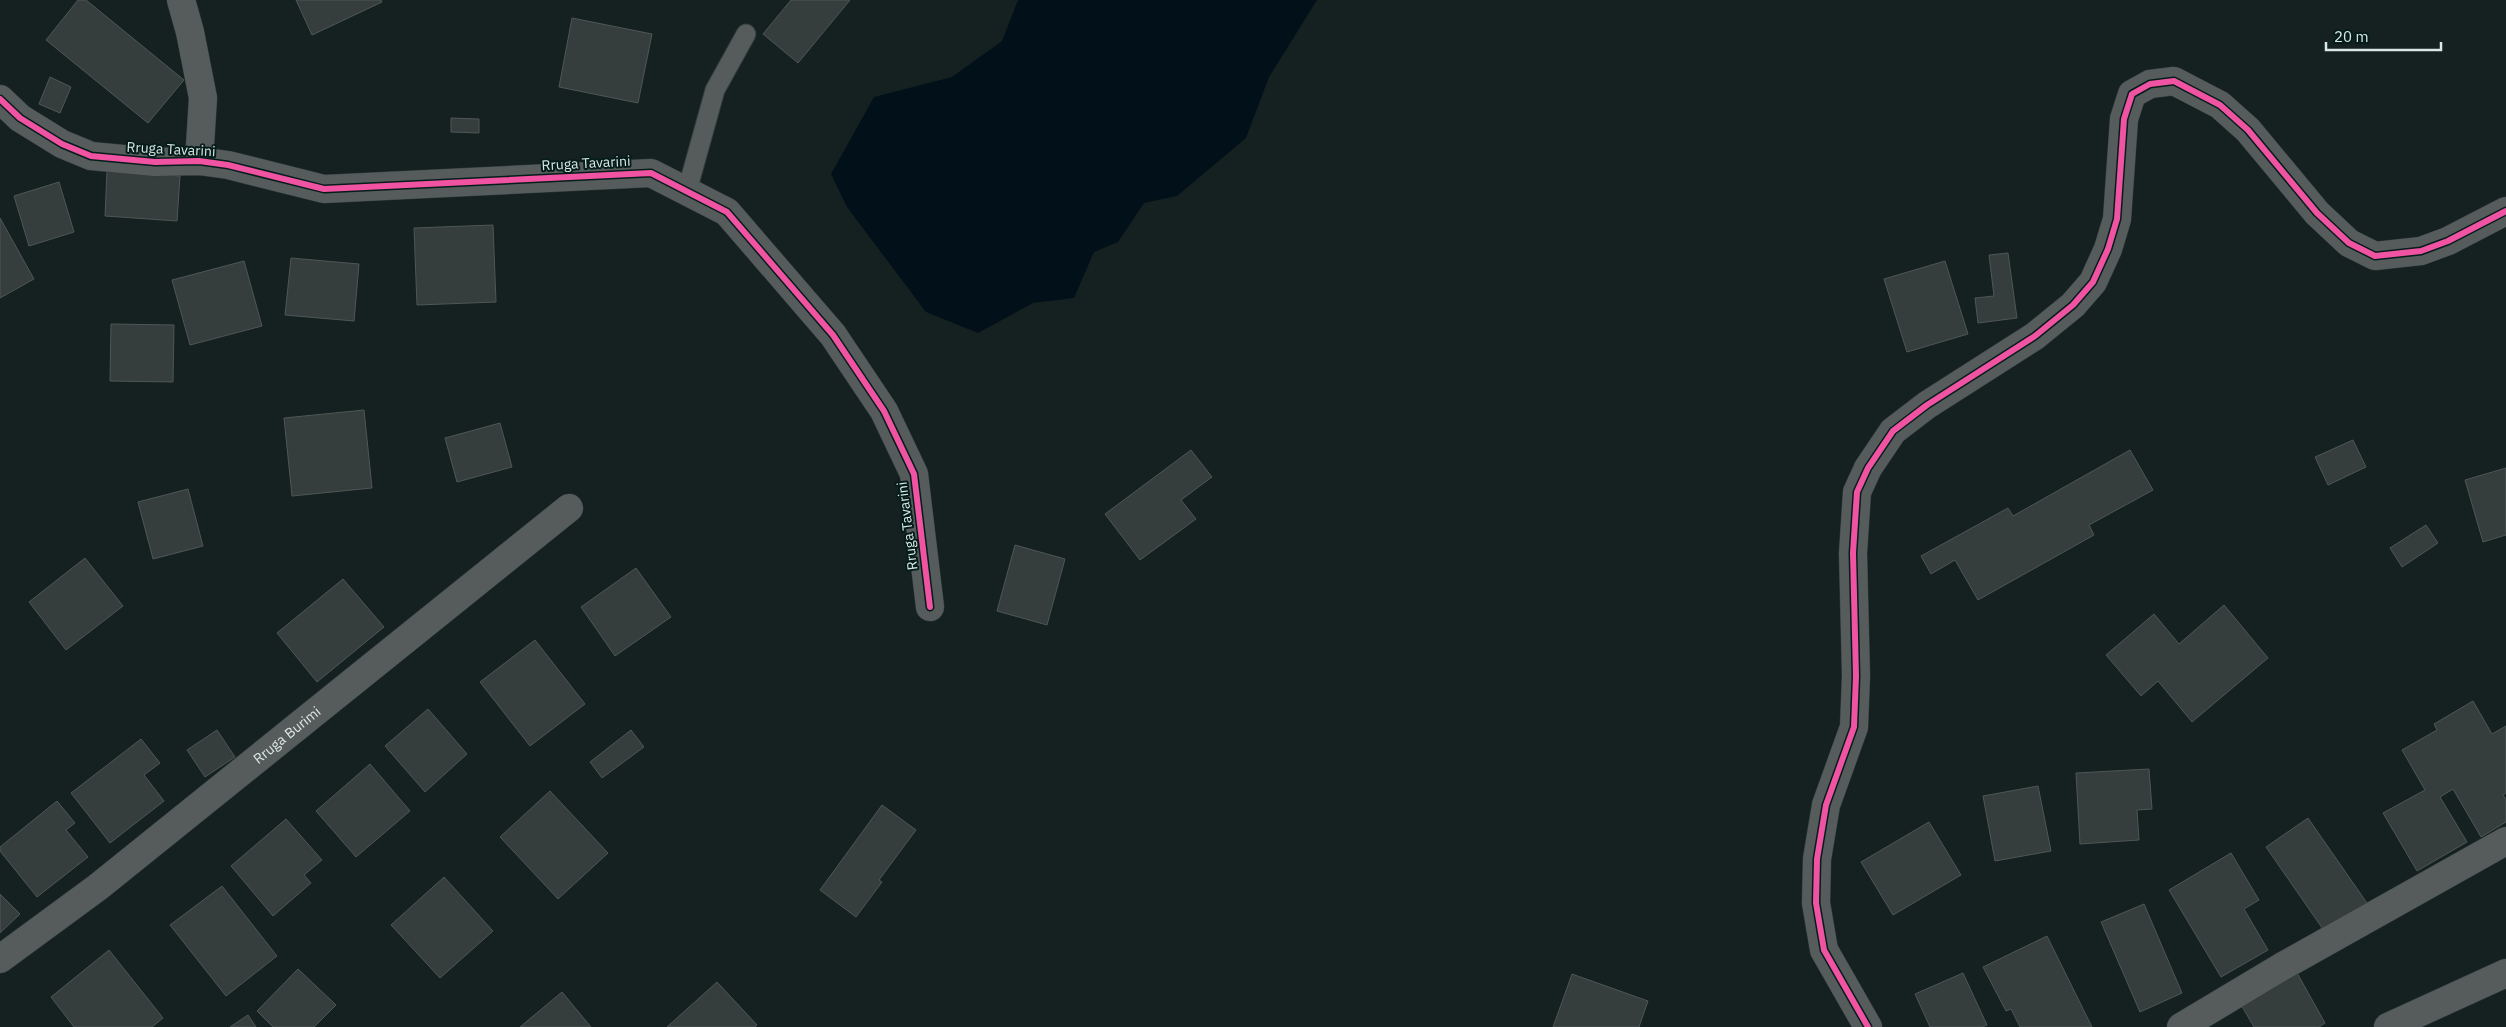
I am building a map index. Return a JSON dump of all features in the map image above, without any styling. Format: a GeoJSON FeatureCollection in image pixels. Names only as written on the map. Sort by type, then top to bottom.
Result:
{"type":"FeatureCollection","features":[{"type":"Feature","properties":{"kind":"street"},"geometry":{"type":"LineString","coordinates":[[181,0],[190,32],[202,98],[199,160]]}},
{"type":"Feature","properties":{"kind":"street"},"geometry":{"type":"LineString","coordinates":[[1868,1027],[1841,983],[1824,950],[1816,903],[1816,859],[1826,805],[1854,727],[1856,676],[1853,553],[1857,492],[1868,468],[1893,431],[1927,405],[2035,336],[2073,305],[2093,282],[2108,249],[2117,219],[2124,119],[2132,94],[2150,84],[2174,81],[2220,105],[2248,130],[2317,213],[2349,243],[2375,256],[2421,251],[2448,241],[2506,211]]}},
{"type":"Feature","properties":{"kind":"street","name":"Rruga Tavarini"},"geometry":{"type":"LineString","coordinates":[[0,99],[20,118],[62,144],[91,156],[155,162],[199,160],[228,165],[324,189],[651,173],[727,212],[833,334],[884,411],[914,474],[930,607]]}},
{"type":"Feature","properties":{"kind":"street","name":"Rruga Burimi"},"geometry":{"type":"LineString","coordinates":[[0,959],[98,887],[227,785],[569,508]]}},
{"type":"Feature","properties":{"kind":"street"},"geometry":{"type":"LineString","coordinates":[[2181,1027],[2283,966],[2506,841]]}},
{"type":"Feature","properties":{"kind":"street"},"geometry":{"type":"LineString","coordinates":[[2388,1027],[2506,973]]}},
{"type":"Feature","properties":{"kind":"lane"},"geometry":{"type":"LineString","coordinates":[[687,191],[715,90],[746,34]]}},
{"type":"Feature","properties":{"kind":"shaded area"},"geometry":{"type":"Polygon","coordinates":[[[1018,0],[1317,0],[1269,77],[1246,138],[1177,196],[1144,203],[1118,242],[1094,252],[1074,298],[1033,303],[978,333],[926,312],[847,207],[831,174],[874,97],[952,77],[1002,41],[1018,0]]]}},
{"type":"Feature","properties":{"kind":"building"},"geometry":{"type":"Polygon","coordinates":[[[78,0],[86,0],[184,80],[148,123],[46,40],[78,0]]]}},
{"type":"Feature","properties":{"kind":"building"},"geometry":{"type":"Polygon","coordinates":[[[296,0],[381,0],[382,2],[312,35],[296,0]]]}},
{"type":"Feature","properties":{"kind":"building"},"geometry":{"type":"Polygon","coordinates":[[[791,0],[850,0],[798,63],[763,34],[791,0]]]}},
{"type":"Feature","properties":{"kind":"building"},"geometry":{"type":"Polygon","coordinates":[[[572,18],[652,34],[638,103],[559,87],[572,18]]]}},
{"type":"Feature","properties":{"kind":"building"},"geometry":{"type":"Polygon","coordinates":[[[50,77],[71,87],[60,113],[39,104],[50,77]]]}},
{"type":"Feature","properties":{"kind":"building"},"geometry":{"type":"Polygon","coordinates":[[[451,118],[479,119],[479,133],[451,132],[451,118]]]}},
{"type":"Feature","properties":{"kind":"building"},"geometry":{"type":"Polygon","coordinates":[[[107,171],[180,176],[177,221],[105,216],[107,171]]]}},
{"type":"Feature","properties":{"kind":"building"},"geometry":{"type":"Polygon","coordinates":[[[59,182],[74,232],[29,246],[14,196],[59,182]]]}},
{"type":"Feature","properties":{"kind":"building"},"geometry":{"type":"Polygon","coordinates":[[[0,218],[34,279],[0,298],[0,218]]]}},
{"type":"Feature","properties":{"kind":"building"},"geometry":{"type":"Polygon","coordinates":[[[493,225],[496,302],[417,305],[414,228],[493,225]]]}},
{"type":"Feature","properties":{"kind":"building"},"geometry":{"type":"Polygon","coordinates":[[[2008,253],[2017,318],[1978,323],[1975,298],[1994,296],[1989,255],[2008,253]]]}},
{"type":"Feature","properties":{"kind":"building"},"geometry":{"type":"Polygon","coordinates":[[[291,258],[359,264],[354,321],[285,315],[291,258]]]}},
{"type":"Feature","properties":{"kind":"building"},"geometry":{"type":"Polygon","coordinates":[[[244,261],[262,326],[190,345],[172,280],[244,261]]]}},
{"type":"Feature","properties":{"kind":"building"},"geometry":{"type":"Polygon","coordinates":[[[1945,261],[1968,334],[1907,352],[1884,279],[1945,261]]]}},
{"type":"Feature","properties":{"kind":"building"},"geometry":{"type":"Polygon","coordinates":[[[111,324],[174,325],[173,382],[110,381],[111,324]]]}},
{"type":"Feature","properties":{"kind":"building"},"geometry":{"type":"Polygon","coordinates":[[[364,410],[372,488],[292,496],[284,418],[364,410]]]}},
{"type":"Feature","properties":{"kind":"building"},"geometry":{"type":"Polygon","coordinates":[[[500,423],[512,467],[457,482],[445,438],[500,423]]]}},
{"type":"Feature","properties":{"kind":"building"},"geometry":{"type":"Polygon","coordinates":[[[2353,440],[2366,467],[2328,485],[2315,457],[2353,440]]]}},
{"type":"Feature","properties":{"kind":"building"},"geometry":{"type":"Polygon","coordinates":[[[1191,450],[1212,477],[1181,500],[1196,519],[1140,560],[1105,514],[1191,450]]]}},
{"type":"Feature","properties":{"kind":"building"},"geometry":{"type":"Polygon","coordinates":[[[2130,450],[2153,490],[2089,525],[2094,535],[1978,600],[1955,560],[1931,574],[1921,556],[2008,508],[2013,516],[2130,450]]]}},
{"type":"Feature","properties":{"kind":"building"},"geometry":{"type":"Polygon","coordinates":[[[2506,468],[2506,535],[2483,542],[2465,480],[2506,468]]]}},
{"type":"Feature","properties":{"kind":"building"},"geometry":{"type":"Polygon","coordinates":[[[188,489],[203,546],[153,559],[138,502],[188,489]]]}},
{"type":"Feature","properties":{"kind":"building"},"geometry":{"type":"Polygon","coordinates":[[[2426,525],[2438,543],[2402,567],[2390,548],[2426,525]]]}},
{"type":"Feature","properties":{"kind":"building"},"geometry":{"type":"Polygon","coordinates":[[[1015,545],[1065,559],[1047,625],[997,611],[1015,545]]]}},
{"type":"Feature","properties":{"kind":"building"},"geometry":{"type":"Polygon","coordinates":[[[85,558],[123,606],[66,650],[29,602],[85,558]]]}},
{"type":"Feature","properties":{"kind":"building"},"geometry":{"type":"Polygon","coordinates":[[[636,568],[671,617],[615,656],[581,607],[636,568]]]}},
{"type":"Feature","properties":{"kind":"building"},"geometry":{"type":"Polygon","coordinates":[[[343,579],[384,627],[317,682],[277,633],[343,579]]]}},
{"type":"Feature","properties":{"kind":"building"},"geometry":{"type":"Polygon","coordinates":[[[2224,605],[2268,658],[2192,722],[2158,681],[2141,696],[2106,655],[2154,614],[2179,644],[2224,605]]]}},
{"type":"Feature","properties":{"kind":"building"},"geometry":{"type":"Polygon","coordinates":[[[535,640],[585,704],[530,746],[480,682],[535,640]]]}},
{"type":"Feature","properties":{"kind":"building"},"geometry":{"type":"Polygon","coordinates":[[[2473,701],[2492,734],[2506,726],[2506,793],[2503,795],[2506,800],[2506,822],[2481,837],[2453,789],[2440,797],[2467,842],[2417,871],[2383,813],[2425,790],[2402,750],[2437,730],[2434,724],[2473,701]]]}},
{"type":"Feature","properties":{"kind":"building"},"geometry":{"type":"Polygon","coordinates":[[[428,709],[467,754],[425,792],[385,746],[428,709]]]}},
{"type":"Feature","properties":{"kind":"building"},"geometry":{"type":"Polygon","coordinates":[[[217,730],[235,757],[205,777],[187,750],[217,730]]]}},
{"type":"Feature","properties":{"kind":"building"},"geometry":{"type":"Polygon","coordinates":[[[631,730],[644,747],[602,778],[590,762],[631,730]]]}},
{"type":"Feature","properties":{"kind":"building"},"geometry":{"type":"Polygon","coordinates":[[[141,739],[160,763],[144,775],[164,801],[110,843],[71,793],[141,739]]]}},
{"type":"Feature","properties":{"kind":"building"},"geometry":{"type":"Polygon","coordinates":[[[370,764],[410,811],[356,857],[316,811],[370,764]]]}},
{"type":"Feature","properties":{"kind":"building"},"geometry":{"type":"Polygon","coordinates":[[[2149,769],[2152,809],[2137,810],[2139,840],[2080,844],[2076,773],[2149,769]]]}},
{"type":"Feature","properties":{"kind":"building"},"geometry":{"type":"Polygon","coordinates":[[[2038,786],[2051,851],[1995,861],[1983,796],[2038,786]]]}},
{"type":"Feature","properties":{"kind":"building"},"geometry":{"type":"Polygon","coordinates":[[[550,791],[608,853],[558,899],[500,837],[550,791]]]}},
{"type":"Feature","properties":{"kind":"building"},"geometry":{"type":"Polygon","coordinates":[[[57,801],[75,823],[66,830],[88,857],[37,897],[0,851],[0,847],[57,801]]]}},
{"type":"Feature","properties":{"kind":"building"},"geometry":{"type":"Polygon","coordinates":[[[882,805],[916,830],[879,880],[882,882],[856,917],[820,890],[882,805]]]}},
{"type":"Feature","properties":{"kind":"building"},"geometry":{"type":"Polygon","coordinates":[[[2308,818],[2369,906],[2327,935],[2266,847],[2308,818]]]}},
{"type":"Feature","properties":{"kind":"building"},"geometry":{"type":"Polygon","coordinates":[[[286,819],[322,860],[304,875],[311,883],[273,916],[231,866],[286,819]]]}},
{"type":"Feature","properties":{"kind":"building"},"geometry":{"type":"Polygon","coordinates":[[[1929,822],[1961,875],[1893,915],[1861,862],[1929,822]]]}},
{"type":"Feature","properties":{"kind":"building"},"geometry":{"type":"Polygon","coordinates":[[[2231,853],[2259,900],[2244,909],[2268,950],[2221,977],[2169,890],[2231,853]]]}},
{"type":"Feature","properties":{"kind":"building"},"geometry":{"type":"Polygon","coordinates":[[[444,877],[493,931],[440,978],[391,925],[444,877]]]}},
{"type":"Feature","properties":{"kind":"building"},"geometry":{"type":"Polygon","coordinates":[[[222,886],[277,956],[226,996],[170,925],[222,886]]]}},
{"type":"Feature","properties":{"kind":"building"},"geometry":{"type":"Polygon","coordinates":[[[0,894],[20,914],[0,933],[0,894]]]}},
{"type":"Feature","properties":{"kind":"building"},"geometry":{"type":"Polygon","coordinates":[[[2144,904],[2182,993],[2140,1012],[2101,922],[2144,904]]]}},
{"type":"Feature","properties":{"kind":"building"},"geometry":{"type":"Polygon","coordinates":[[[2047,936],[2092,1027],[2020,1027],[2011,1009],[2006,1011],[1983,967],[2047,936]]]}},
{"type":"Feature","properties":{"kind":"building"},"geometry":{"type":"Polygon","coordinates":[[[109,950],[163,1018],[152,1027],[74,1027],[51,997],[109,950]]]}},
{"type":"Feature","properties":{"kind":"building"},"geometry":{"type":"Polygon","coordinates":[[[298,969],[336,1005],[314,1027],[273,1027],[257,1011],[298,969]]]}},
{"type":"Feature","properties":{"kind":"building"},"geometry":{"type":"Polygon","coordinates":[[[2296,971],[2325,1023],[2319,1027],[2254,1027],[2240,1003],[2296,971]]]}},
{"type":"Feature","properties":{"kind":"building"},"geometry":{"type":"Polygon","coordinates":[[[1963,973],[1987,1025],[1982,1027],[1930,1027],[1915,994],[1963,973]]]}},
{"type":"Feature","properties":{"kind":"building"},"geometry":{"type":"Polygon","coordinates":[[[1572,974],[1648,1001],[1639,1027],[1553,1027],[1572,974]]]}},
{"type":"Feature","properties":{"kind":"building"},"geometry":{"type":"Polygon","coordinates":[[[717,982],[757,1025],[755,1027],[667,1027],[717,982]]]}},
{"type":"Feature","properties":{"kind":"building"},"geometry":{"type":"Polygon","coordinates":[[[562,992],[591,1027],[520,1027],[562,992]]]}},
{"type":"Feature","properties":{"kind":"building"},"geometry":{"type":"Polygon","coordinates":[[[248,1015],[256,1027],[230,1027],[248,1015]]]}},
{"type":"Feature","properties":{"kind":"cycle path"},"geometry":{"type":"LineString","coordinates":[[1868,1027],[1824,950],[1816,903],[1817,859],[1826,805],[1854,727],[1856,676],[1853,553],[1857,492],[1868,468],[1893,431],[1927,405],[2035,336],[2073,305],[2093,282],[2108,249],[2117,219],[2124,119],[2132,94],[2150,84],[2174,81],[2220,105],[2248,130],[2317,213],[2349,243],[2375,256],[2421,251],[2448,241],[2506,211]]}},
{"type":"Feature","properties":{"kind":"cycle path"},"geometry":{"type":"LineString","coordinates":[[0,99],[20,118],[62,144],[91,156],[155,162],[199,161],[228,165],[324,189],[651,173],[727,212],[833,335],[884,411],[914,474],[930,607]]}}]}
